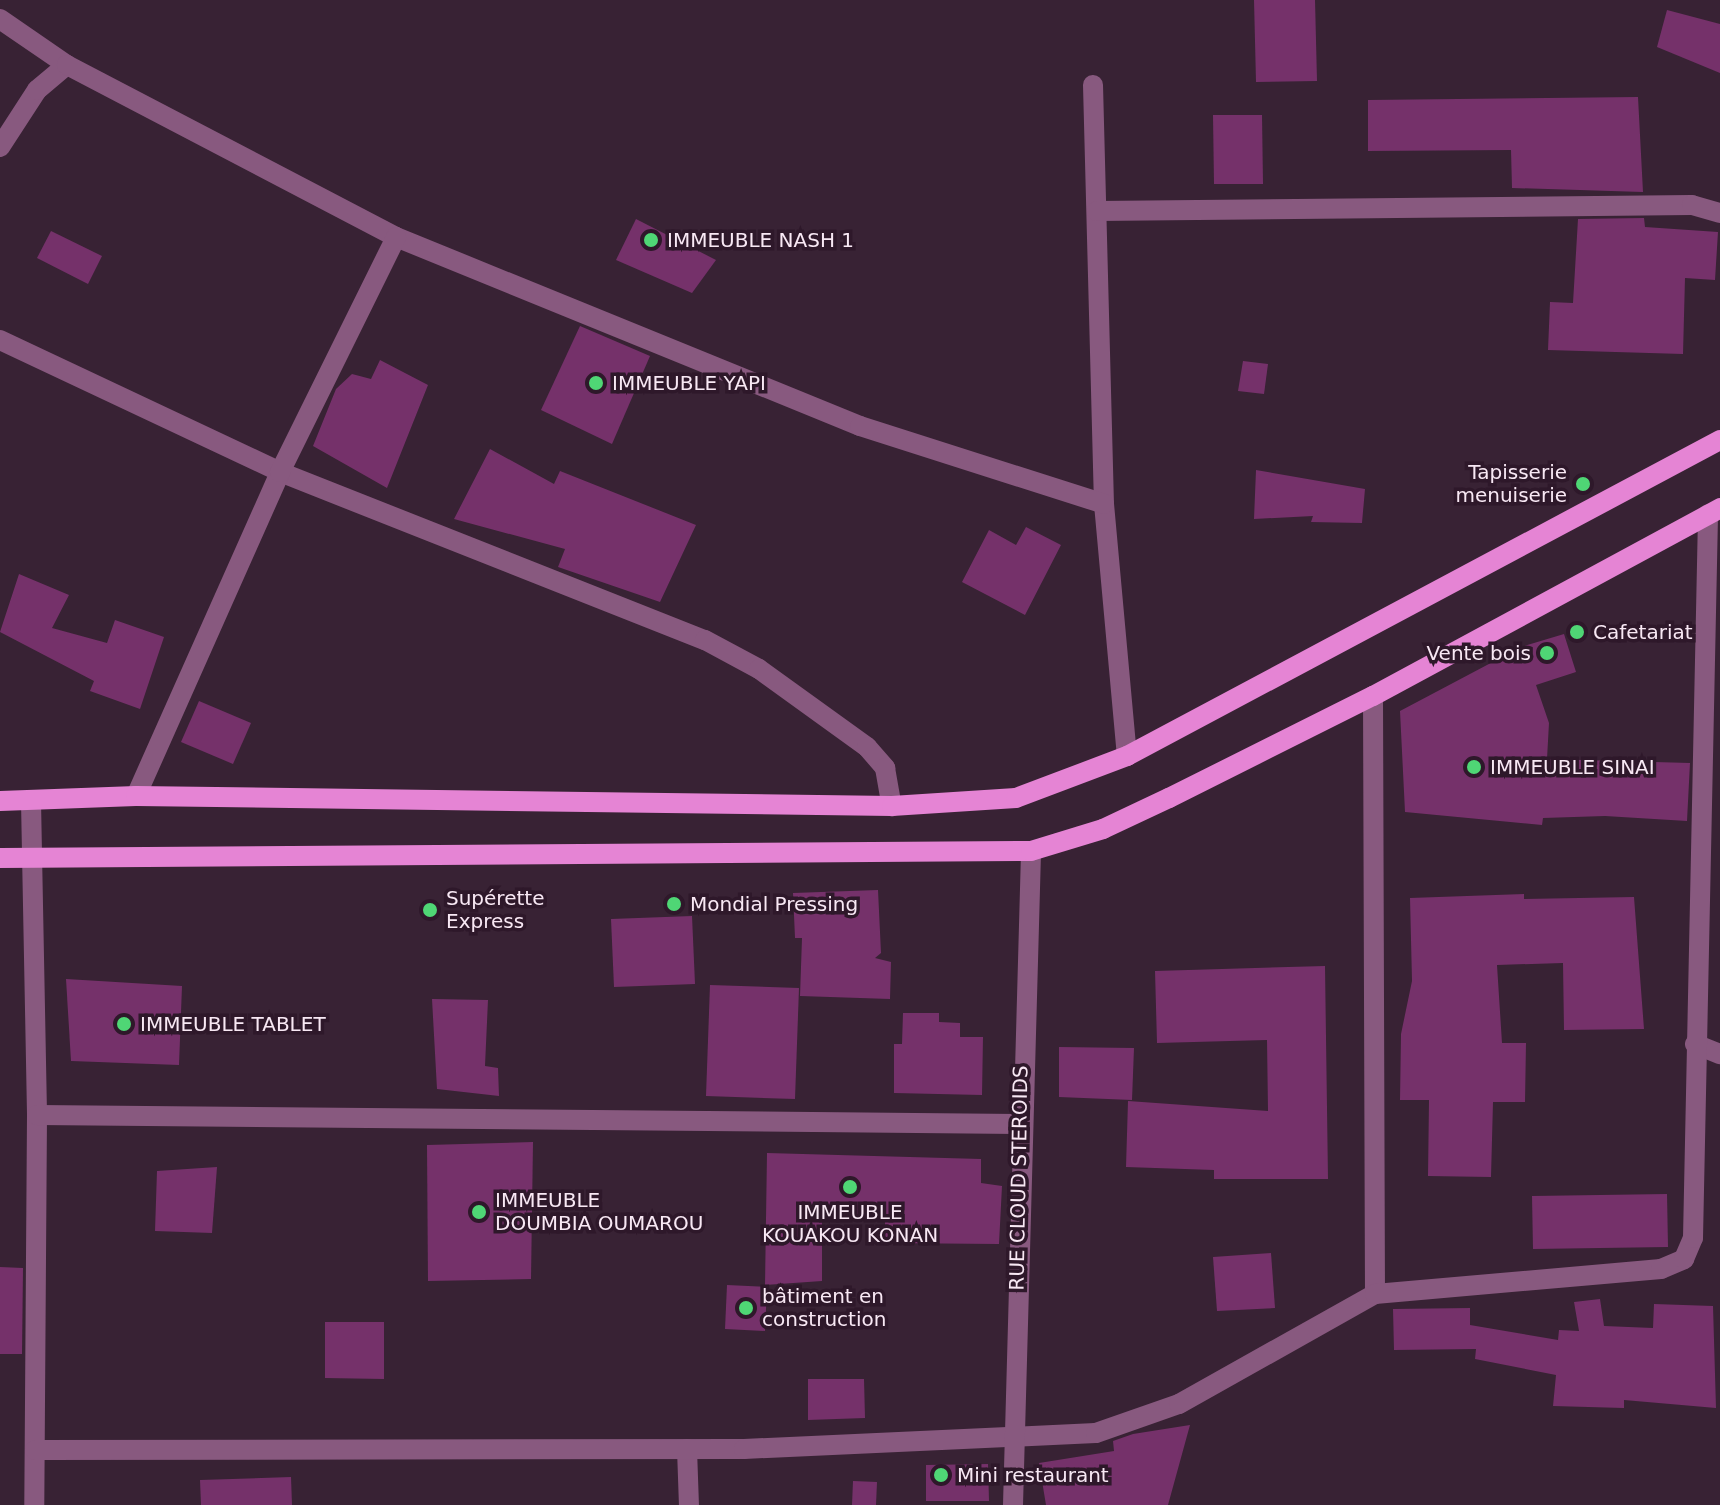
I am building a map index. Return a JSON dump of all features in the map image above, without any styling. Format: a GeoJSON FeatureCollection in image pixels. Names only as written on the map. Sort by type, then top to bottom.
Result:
{"type":"FeatureCollection","features":[{"type":"Feature","properties":{"kind":"main road"},"geometry":{"type":"LineString","coordinates":[[0,801],[136,796],[892,806],[1016,798],[1127,756],[1720,440]]}},
{"type":"Feature","properties":{"kind":"main road"},"geometry":{"type":"LineString","coordinates":[[0,858],[1031,851],[1103,829],[1373,696],[1714,511]]}},
{"type":"Feature","properties":{"kind":"street"},"geometry":{"type":"LineString","coordinates":[[0,19],[67,65],[396,237],[860,426],[1104,504]]}},
{"type":"Feature","properties":{"kind":"street"},"geometry":{"type":"LineString","coordinates":[[0,147],[37,90],[67,65]]}},
{"type":"Feature","properties":{"kind":"street"},"geometry":{"type":"LineString","coordinates":[[1093,85],[1104,504],[1127,756]]}},
{"type":"Feature","properties":{"kind":"street"},"geometry":{"type":"LineString","coordinates":[[1097,211],[1692,205],[1720,213]]}},
{"type":"Feature","properties":{"kind":"street"},"geometry":{"type":"LineString","coordinates":[[136,796],[280,472],[396,237]]}},
{"type":"Feature","properties":{"kind":"street"},"geometry":{"type":"LineString","coordinates":[[0,340],[280,472],[705,640],[759,669],[867,747],[885,768],[896,801],[892,806]]}},
{"type":"Feature","properties":{"kind":"street"},"geometry":{"type":"LineString","coordinates":[[35,1450],[687,1449],[1014,1441],[1096,1433],[1179,1404],[1375,1294],[1661,1269],[1684,1259],[1693,1238],[1695,1044],[1715,668],[1714,511]]}},
{"type":"Feature","properties":{"kind":"street"},"geometry":{"type":"LineString","coordinates":[[1373,696],[1375,1294]]}},
{"type":"Feature","properties":{"kind":"street"},"geometry":{"type":"LineString","coordinates":[[31,801],[37,1115],[34,1505]]}},
{"type":"Feature","properties":{"kind":"street","name":"RUE CLOUD STEROIDS"},"geometry":{"type":"LineString","coordinates":[[1013,1505],[1020,1124],[1031,851]]}},
{"type":"Feature","properties":{"kind":"street"},"geometry":{"type":"LineString","coordinates":[[1695,1044],[1720,1054]]}},
{"type":"Feature","properties":{"kind":"street"},"geometry":{"type":"LineString","coordinates":[[37,1115],[1020,1124]]}},
{"type":"Feature","properties":{"kind":"street"},"geometry":{"type":"LineString","coordinates":[[687,1449],[689,1505]]}},
{"type":"Feature","properties":{"kind":"building"},"geometry":{"type":"Polygon","coordinates":[[[1254,0],[1315,0],[1317,81],[1256,82],[1254,0]]]}},
{"type":"Feature","properties":{"kind":"building"},"geometry":{"type":"Polygon","coordinates":[[[1667,10],[1720,24],[1720,73],[1657,47],[1667,10]]]}},
{"type":"Feature","properties":{"kind":"building"},"geometry":{"type":"Polygon","coordinates":[[[1638,97],[1643,192],[1512,188],[1511,150],[1368,151],[1368,100],[1638,97]]]}},
{"type":"Feature","properties":{"kind":"building"},"geometry":{"type":"Polygon","coordinates":[[[1213,115],[1262,115],[1263,184],[1214,184],[1213,115]]]}},
{"type":"Feature","properties":{"kind":"building"},"geometry":{"type":"Polygon","coordinates":[[[1644,218],[1645,227],[1718,232],[1715,280],[1685,278],[1683,354],[1548,350],[1550,302],[1573,303],[1578,219],[1644,218]]]}},
{"type":"Feature","properties":{"kind":"building","name":"IMMEUBLE NASH 1"},"geometry":{"type":"Polygon","coordinates":[[[636,219],[716,260],[692,293],[616,260],[636,219]]]}},
{"type":"Feature","properties":{"kind":"building"},"geometry":{"type":"Polygon","coordinates":[[[51,231],[102,256],[88,284],[37,258],[51,231]]]}},
{"type":"Feature","properties":{"kind":"building","name":"IMMEUBLE YAPI"},"geometry":{"type":"Polygon","coordinates":[[[580,326],[650,356],[612,444],[541,410],[580,326]]]}},
{"type":"Feature","properties":{"kind":"building"},"geometry":{"type":"Polygon","coordinates":[[[380,360],[428,385],[387,488],[313,446],[336,389],[352,374],[371,379],[380,360]]]}},
{"type":"Feature","properties":{"kind":"building"},"geometry":{"type":"Polygon","coordinates":[[[1243,361],[1268,364],[1264,394],[1238,391],[1243,361]]]}},
{"type":"Feature","properties":{"kind":"building"},"geometry":{"type":"Polygon","coordinates":[[[490,449],[554,484],[560,471],[696,525],[660,602],[558,567],[565,549],[454,519],[490,449]]]}},
{"type":"Feature","properties":{"kind":"building"},"geometry":{"type":"Polygon","coordinates":[[[1256,470],[1365,489],[1362,523],[1311,522],[1313,516],[1254,519],[1256,470]]]}},
{"type":"Feature","properties":{"kind":"building"},"geometry":{"type":"Polygon","coordinates":[[[1026,527],[1061,545],[1025,615],[962,582],[989,530],[1016,545],[1026,527]]]}},
{"type":"Feature","properties":{"kind":"building"},"geometry":{"type":"Polygon","coordinates":[[[19,574],[69,595],[52,628],[107,643],[115,620],[164,637],[140,709],[90,691],[94,681],[0,632],[19,574]]]}},
{"type":"Feature","properties":{"kind":"building","name":"IMMEUBLE SINAI"},"geometry":{"type":"Polygon","coordinates":[[[1564,634],[1576,672],[1536,685],[1549,723],[1547,759],[1690,763],[1687,821],[1605,816],[1543,818],[1542,825],[1405,812],[1400,711],[1521,647],[1564,634]]]}},
{"type":"Feature","properties":{"kind":"building"},"geometry":{"type":"Polygon","coordinates":[[[199,701],[251,723],[233,764],[181,742],[199,701]]]}},
{"type":"Feature","properties":{"kind":"building"},"geometry":{"type":"Polygon","coordinates":[[[878,890],[881,953],[875,958],[891,962],[890,999],[800,996],[802,938],[795,938],[793,893],[878,890]]]}},
{"type":"Feature","properties":{"kind":"building"},"geometry":{"type":"Polygon","coordinates":[[[1524,894],[1524,899],[1634,897],[1644,1029],[1564,1030],[1563,963],[1497,965],[1502,1043],[1526,1043],[1525,1102],[1493,1102],[1491,1177],[1428,1176],[1429,1100],[1400,1100],[1401,1034],[1412,981],[1410,898],[1524,894]]]}},
{"type":"Feature","properties":{"kind":"building"},"geometry":{"type":"Polygon","coordinates":[[[692,916],[695,984],[614,987],[611,919],[692,916]]]}},
{"type":"Feature","properties":{"kind":"building"},"geometry":{"type":"Polygon","coordinates":[[[1325,966],[1328,1179],[1214,1179],[1214,1170],[1126,1167],[1128,1101],[1268,1111],[1267,1040],[1157,1043],[1155,971],[1325,966]]]}},
{"type":"Feature","properties":{"kind":"building","name":"IMMEUBLE TABLET"},"geometry":{"type":"Polygon","coordinates":[[[66,979],[182,986],[179,1065],[71,1061],[66,979]]]}},
{"type":"Feature","properties":{"kind":"building"},"geometry":{"type":"Polygon","coordinates":[[[710,985],[799,988],[795,1099],[706,1096],[710,985]]]}},
{"type":"Feature","properties":{"kind":"building"},"geometry":{"type":"Polygon","coordinates":[[[432,999],[488,1000],[485,1066],[498,1068],[499,1096],[437,1089],[432,999]]]}},
{"type":"Feature","properties":{"kind":"building"},"geometry":{"type":"Polygon","coordinates":[[[903,1013],[939,1013],[939,1022],[960,1023],[960,1037],[983,1037],[982,1095],[894,1093],[894,1044],[902,1044],[903,1013]]]}},
{"type":"Feature","properties":{"kind":"building"},"geometry":{"type":"Polygon","coordinates":[[[1059,1047],[1134,1048],[1132,1100],[1059,1097],[1059,1047]]]}},
{"type":"Feature","properties":{"kind":"building","name":"IMMEUBLE DOUMBIA OUMAROU"},"geometry":{"type":"Polygon","coordinates":[[[533,1142],[531,1279],[428,1281],[427,1145],[533,1142]]]}},
{"type":"Feature","properties":{"kind":"building"},"geometry":{"type":"Polygon","coordinates":[[[767,1153],[981,1159],[981,1183],[1002,1186],[999,1244],[885,1243],[885,1220],[822,1219],[822,1281],[765,1285],[767,1153]]]}},
{"type":"Feature","properties":{"kind":"building"},"geometry":{"type":"Polygon","coordinates":[[[217,1167],[212,1233],[155,1231],[157,1171],[217,1167]]]}},
{"type":"Feature","properties":{"kind":"building"},"geometry":{"type":"Polygon","coordinates":[[[1667,1194],[1668,1247],[1533,1249],[1532,1196],[1667,1194]]]}},
{"type":"Feature","properties":{"kind":"building"},"geometry":{"type":"Polygon","coordinates":[[[1271,1253],[1275,1308],[1217,1311],[1213,1257],[1271,1253]]]}},
{"type":"Feature","properties":{"kind":"building"},"geometry":{"type":"Polygon","coordinates":[[[0,1267],[23,1268],[22,1354],[0,1354],[0,1267]]]}},
{"type":"Feature","properties":{"kind":"building","name":"bâtiment en construction"},"geometry":{"type":"Polygon","coordinates":[[[727,1285],[767,1287],[765,1331],[725,1329],[727,1285]]]}},
{"type":"Feature","properties":{"kind":"building"},"geometry":{"type":"Polygon","coordinates":[[[1600,1299],[1604,1326],[1653,1328],[1654,1304],[1713,1306],[1716,1408],[1624,1400],[1624,1408],[1553,1406],[1556,1375],[1475,1359],[1476,1349],[1394,1350],[1393,1309],[1470,1308],[1470,1325],[1558,1340],[1559,1330],[1579,1331],[1574,1302],[1600,1299]]]}},
{"type":"Feature","properties":{"kind":"building"},"geometry":{"type":"Polygon","coordinates":[[[325,1322],[384,1322],[384,1379],[325,1378],[325,1322]]]}},
{"type":"Feature","properties":{"kind":"building"},"geometry":{"type":"Polygon","coordinates":[[[808,1379],[864,1379],[865,1418],[808,1420],[808,1379]]]}},
{"type":"Feature","properties":{"kind":"building"},"geometry":{"type":"Polygon","coordinates":[[[1190,1425],[1168,1505],[1046,1505],[1039,1463],[1114,1451],[1113,1441],[1133,1434],[1190,1425]]]}},
{"type":"Feature","properties":{"kind":"building"},"geometry":{"type":"Polygon","coordinates":[[[988,1464],[989,1501],[926,1501],[926,1465],[988,1464]]]}},
{"type":"Feature","properties":{"kind":"building"},"geometry":{"type":"Polygon","coordinates":[[[291,1477],[292,1505],[201,1505],[200,1480],[291,1477]]]}},
{"type":"Feature","properties":{"kind":"building"},"geometry":{"type":"Polygon","coordinates":[[[853,1481],[877,1482],[876,1505],[852,1505],[853,1481]]]}},
{"type":"Feature","properties":{"kind":"place","name":"IMMEUBLE NASH 1"},"geometry":{"type":"Point","coordinates":[651,240]}},
{"type":"Feature","properties":{"kind":"place","name":"IMMEUBLE YAPI"},"geometry":{"type":"Point","coordinates":[596,383]}},
{"type":"Feature","properties":{"kind":"place","name":"Tapisserie menuiserie"},"geometry":{"type":"Point","coordinates":[1583,484]}},
{"type":"Feature","properties":{"kind":"place","name":"Cafetariat"},"geometry":{"type":"Point","coordinates":[1577,632]}},
{"type":"Feature","properties":{"kind":"place","name":"Vente bois"},"geometry":{"type":"Point","coordinates":[1547,653]}},
{"type":"Feature","properties":{"kind":"place","name":"IMMEUBLE SINAI"},"geometry":{"type":"Point","coordinates":[1474,767]}},
{"type":"Feature","properties":{"kind":"place","name":"Mondial Pressing"},"geometry":{"type":"Point","coordinates":[674,904]}},
{"type":"Feature","properties":{"kind":"place","name":"Supérette Express"},"geometry":{"type":"Point","coordinates":[430,910]}},
{"type":"Feature","properties":{"kind":"place","name":"IMMEUBLE TABLET"},"geometry":{"type":"Point","coordinates":[124,1024]}},
{"type":"Feature","properties":{"kind":"place","name":"IMMEUBLE KOUAKOU KONAN"},"geometry":{"type":"Point","coordinates":[850,1187]}},
{"type":"Feature","properties":{"kind":"place","name":"IMMEUBLE DOUMBIA OUMAROU"},"geometry":{"type":"Point","coordinates":[479,1212]}},
{"type":"Feature","properties":{"kind":"place","name":"bâtiment en construction"},"geometry":{"type":"Point","coordinates":[746,1308]}},
{"type":"Feature","properties":{"kind":"place","name":"Mini restaurant"},"geometry":{"type":"Point","coordinates":[941,1475]}}]}
